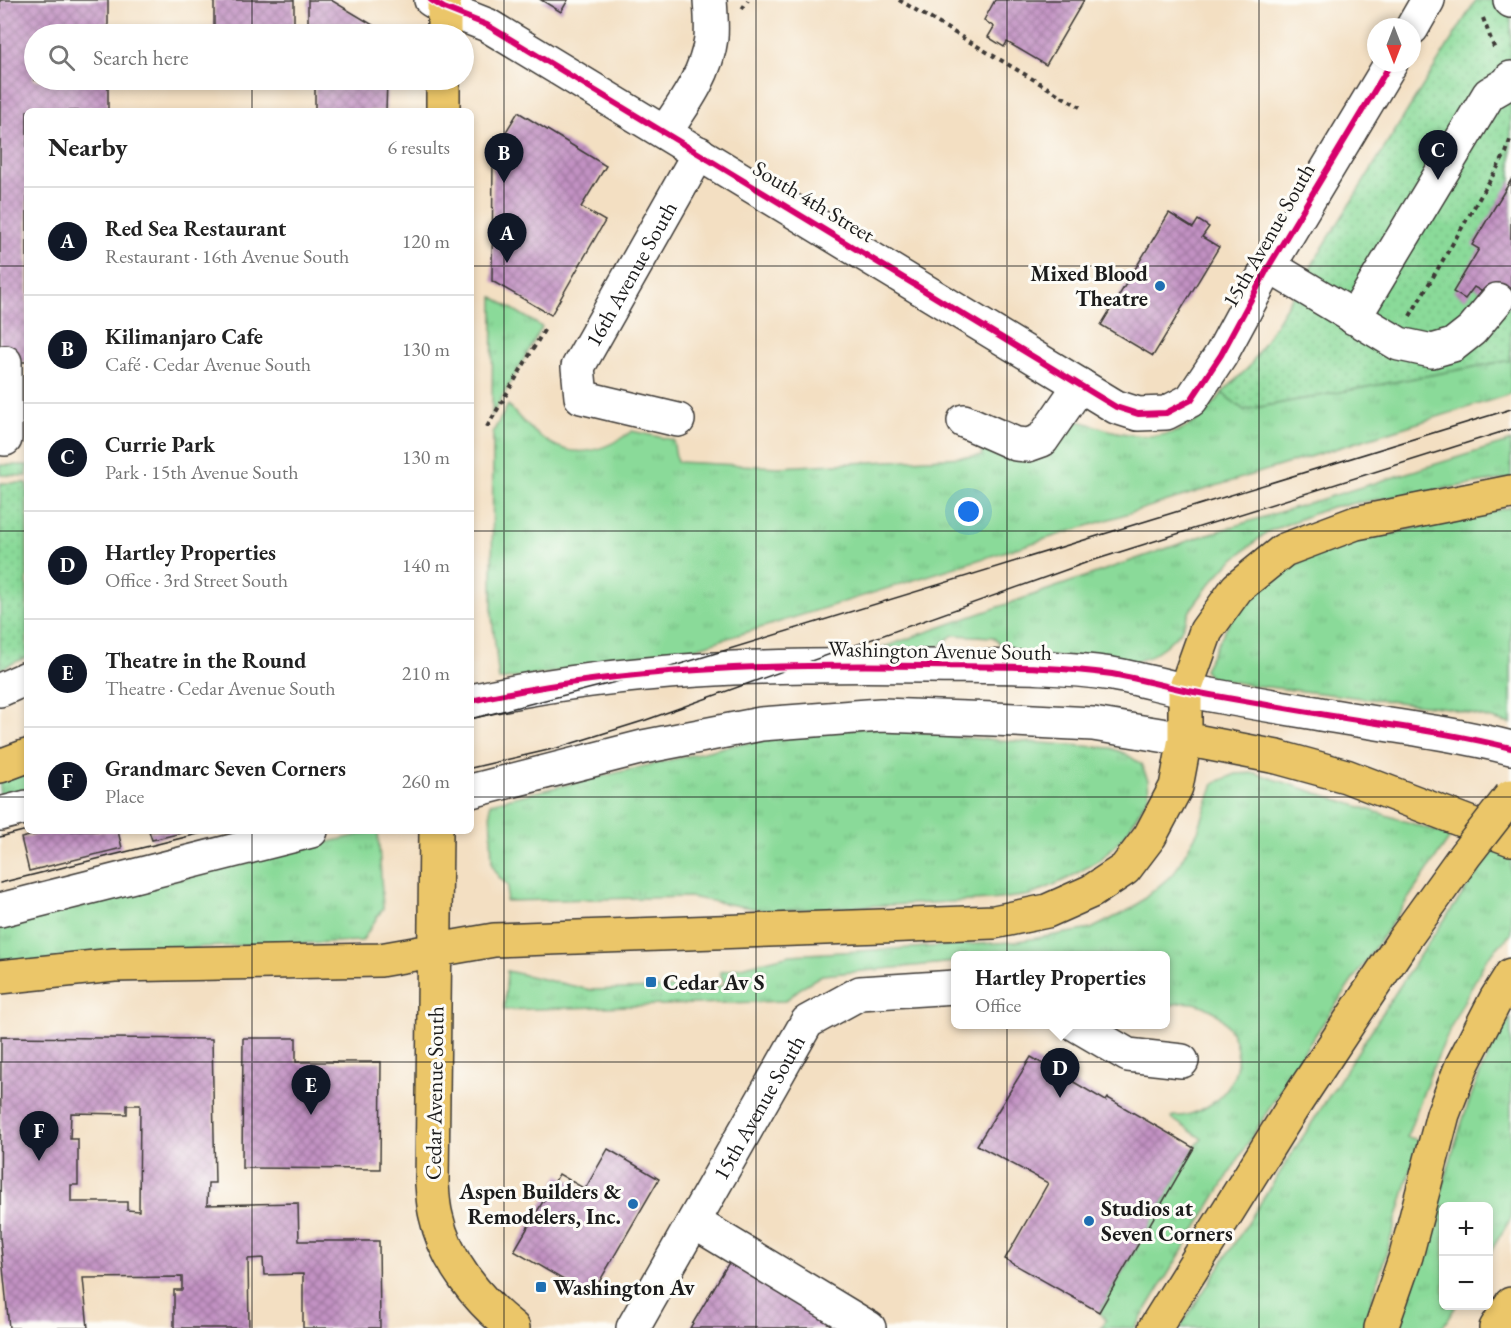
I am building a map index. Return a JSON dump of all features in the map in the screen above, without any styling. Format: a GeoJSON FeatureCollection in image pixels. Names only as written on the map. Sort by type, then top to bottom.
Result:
{"type":"FeatureCollection","features":[{"type":"Feature","properties":{"kind":"main road"},"geometry":{"type":"LineString","coordinates":[[443,90],[443,108]]}},
{"type":"Feature","properties":{"kind":"main road"},"geometry":{"type":"LineString","coordinates":[[0,977],[114,965],[380,960],[494,940],[994,922],[1047,911],[1092,891],[1125,869],[1150,836],[1176,787],[1185,739],[1185,690],[1206,631],[1237,588],[1284,549],[1356,523],[1511,492]]}},
{"type":"Feature","properties":{"kind":"main road"},"geometry":{"type":"LineString","coordinates":[[1185,739],[1276,757],[1346,776],[1511,840]]}},
{"type":"Feature","properties":{"kind":"main road"},"geometry":{"type":"LineString","coordinates":[[0,766],[24,757]]}},
{"type":"Feature","properties":{"kind":"main road"},"geometry":{"type":"LineString","coordinates":[[1155,1328],[1291,1110],[1403,941],[1458,864],[1511,796]]}},
{"type":"Feature","properties":{"kind":"main road","name":"Cedar Avenue South"},"geometry":{"type":"LineString","coordinates":[[436,846],[432,1184],[436,1217],[449,1250],[468,1285],[513,1328]]}},
{"type":"Feature","properties":{"kind":"main road"},"geometry":{"type":"LineString","coordinates":[[1381,1328],[1406,1256],[1443,1114],[1462,1065],[1511,975]]}},
{"type":"Feature","properties":{"kind":"main road"},"geometry":{"type":"LineString","coordinates":[[1496,1328],[1511,1304]]}},
{"type":"Feature","properties":{"kind":"street"},"geometry":{"type":"LineString","coordinates":[[665,132],[690,94],[708,53],[711,39],[710,0]]}},
{"type":"Feature","properties":{"kind":"street"},"geometry":{"type":"LineString","coordinates":[[1417,18],[1428,0]]}},
{"type":"Feature","properties":{"kind":"street","name":"South 4th Street"},"geometry":{"type":"LineString","coordinates":[[441,11],[487,25],[1116,407],[1138,414],[1166,413]]}},
{"type":"Feature","properties":{"kind":"street"},"geometry":{"type":"LineString","coordinates":[[1354,318],[1489,94],[1508,83],[1503,64]]}},
{"type":"Feature","properties":{"kind":"street","name":"15th Avenue South"},"geometry":{"type":"LineString","coordinates":[[1166,413],[1191,400],[1221,356],[1269,266],[1386,72]]}},
{"type":"Feature","properties":{"kind":"street","name":"16th Avenue South"},"geometry":{"type":"LineString","coordinates":[[678,420],[581,397],[578,367],[699,153]]}},
{"type":"Feature","properties":{"kind":"street"},"geometry":{"type":"LineString","coordinates":[[1269,266],[1399,344],[1432,351],[1453,345],[1472,330],[1497,300]]}},
{"type":"Feature","properties":{"kind":"street"},"geometry":{"type":"LineString","coordinates":[[5,362],[11,439]]}},
{"type":"Feature","properties":{"kind":"street"},"geometry":{"type":"LineString","coordinates":[[964,421],[1016,444],[1028,446],[1042,440],[1080,385]]}},
{"type":"Feature","properties":{"kind":"street","name":"Washington Avenue South"},"geometry":{"type":"LineString","coordinates":[[474,700],[501,694],[651,673],[798,666],[1023,667],[1110,674],[1185,690],[1497,744]]}},
{"type":"Feature","properties":{"kind":"street"},"geometry":{"type":"LineString","coordinates":[[0,690],[24,679]]}},
{"type":"Feature","properties":{"kind":"street"},"geometry":{"type":"LineString","coordinates":[[474,789],[643,747],[762,724],[869,716],[994,718],[1093,724],[1185,739]]}},
{"type":"Feature","properties":{"kind":"street"},"geometry":{"type":"LineString","coordinates":[[0,814],[24,808]]}},
{"type":"Feature","properties":{"kind":"street"},"geometry":{"type":"LineString","coordinates":[[0,910],[299,834]]}},
{"type":"Feature","properties":{"kind":"street","name":"15th Avenue South"},"geometry":{"type":"LineString","coordinates":[[633,1328],[807,1022],[860,993],[951,987]]}},
{"type":"Feature","properties":{"kind":"street"},"geometry":{"type":"LineString","coordinates":[[1084,1029],[1128,1055],[1182,1061]]}},
{"type":"Feature","properties":{"kind":"street"},"geometry":{"type":"LineString","coordinates":[[694,1222],[869,1328]]}},
{"type":"Feature","properties":{"kind":"path"},"geometry":{"type":"LineString","coordinates":[[899,0],[1080,107]]}},
{"type":"Feature","properties":{"kind":"path"},"geometry":{"type":"LineString","coordinates":[[1500,3],[1503,64]]}},
{"type":"Feature","properties":{"kind":"path"},"geometry":{"type":"LineString","coordinates":[[1405,324],[1506,153],[1511,137]]}},
{"type":"Feature","properties":{"kind":"path"},"geometry":{"type":"LineString","coordinates":[[487,427],[546,327]]}},
{"type":"Feature","properties":{"kind":"green space"},"geometry":{"type":"Polygon","coordinates":[[[1476,0],[1511,0],[1511,360],[1244,410],[1222,393],[1249,367],[1476,0]]]}},
{"type":"Feature","properties":{"kind":"green space"},"geometry":{"type":"Polygon","coordinates":[[[493,297],[542,327],[492,415],[493,297]]]}},
{"type":"Feature","properties":{"kind":"green space"},"geometry":{"type":"Polygon","coordinates":[[[1511,360],[1511,394],[667,657],[499,680],[492,616],[493,432],[508,405],[536,433],[564,449],[579,452],[596,450],[632,431],[673,440],[677,462],[779,467],[982,456],[979,435],[1012,454],[1069,421],[1140,436],[1156,436],[1185,428],[1198,420],[1222,393],[1244,410],[1511,360]]]}},
{"type":"Feature","properties":{"kind":"green space"},"geometry":{"type":"Polygon","coordinates":[[[1511,441],[1511,478],[1331,507],[1267,532],[1227,565],[1209,585],[1191,609],[1180,632],[1149,657],[1131,663],[1009,654],[993,637],[953,635],[936,649],[881,648],[1205,535],[1511,441]]]}},
{"type":"Feature","properties":{"kind":"green space"},"geometry":{"type":"Polygon","coordinates":[[[0,465],[24,465],[24,476],[0,475],[0,465]]]}},
{"type":"Feature","properties":{"kind":"green space"},"geometry":{"type":"Polygon","coordinates":[[[0,483],[24,483],[24,658],[0,669],[0,483]]]}},
{"type":"Feature","properties":{"kind":"green space"},"geometry":{"type":"Polygon","coordinates":[[[1511,507],[1511,724],[1448,708],[1250,685],[1209,677],[1204,669],[1237,608],[1288,567],[1340,545],[1511,507]]]}},
{"type":"Feature","properties":{"kind":"green space"},"geometry":{"type":"Polygon","coordinates":[[[887,726],[956,737],[1111,748],[1141,764],[1148,780],[1149,795],[1126,834],[1101,859],[1067,879],[1031,895],[991,900],[768,911],[689,897],[506,901],[508,886],[492,865],[490,803],[733,745],[807,733],[887,726]]]}},
{"type":"Feature","properties":{"kind":"green space"},"geometry":{"type":"Polygon","coordinates":[[[24,768],[24,791],[0,797],[0,774],[24,768]]]}},
{"type":"Feature","properties":{"kind":"green space"},"geometry":{"type":"Polygon","coordinates":[[[1255,773],[1451,836],[1305,1050],[1135,1328],[1101,1328],[1106,1320],[1099,1312],[1194,1148],[1202,1139],[1171,1118],[1191,1114],[1208,1106],[1227,1089],[1236,1069],[1237,1049],[1231,1031],[1219,1016],[1204,1006],[1185,1003],[1170,1007],[1170,951],[951,951],[951,962],[822,975],[803,986],[785,1001],[504,1010],[507,971],[591,990],[725,986],[720,972],[790,955],[1013,942],[1091,929],[1133,908],[1174,873],[1198,831],[1214,783],[1236,774],[1255,773]]]}},
{"type":"Feature","properties":{"kind":"green space"},"geometry":{"type":"Polygon","coordinates":[[[362,834],[378,834],[383,908],[362,941],[202,947],[151,955],[0,966],[0,923],[362,834]]]}},
{"type":"Feature","properties":{"kind":"green space"},"geometry":{"type":"Polygon","coordinates":[[[1494,850],[1511,857],[1511,934],[1487,958],[1455,1018],[1431,1072],[1407,1137],[1419,1140],[1363,1328],[1180,1328],[1423,950],[1494,850]]]}},
{"type":"Feature","properties":{"kind":"green space"},"geometry":{"type":"Polygon","coordinates":[[[1511,1017],[1511,1218],[1493,1247],[1493,1202],[1439,1202],[1439,1310],[1453,1310],[1442,1328],[1396,1328],[1428,1236],[1471,1095],[1496,1042],[1511,1017]]]}},
{"type":"Feature","properties":{"kind":"building"},"geometry":{"type":"Polygon","coordinates":[[[0,0],[108,0],[108,24],[24,24],[24,90],[108,90],[108,108],[24,108],[24,362],[0,362],[0,0]]]}},
{"type":"Feature","properties":{"kind":"building"},"geometry":{"type":"Polygon","coordinates":[[[214,0],[294,0],[294,24],[214,24],[214,0]]]}},
{"type":"Feature","properties":{"kind":"building"},"geometry":{"type":"Polygon","coordinates":[[[308,0],[331,0],[371,24],[308,24],[308,0]]]}},
{"type":"Feature","properties":{"kind":"building"},"geometry":{"type":"Polygon","coordinates":[[[541,0],[568,0],[561,12],[541,0]]]}},
{"type":"Feature","properties":{"kind":"building"},"geometry":{"type":"Polygon","coordinates":[[[995,0],[1084,0],[1046,65],[1007,42],[1004,47],[988,37],[994,27],[984,20],[995,0]]]}},
{"type":"Feature","properties":{"kind":"building"},"geometry":{"type":"Polygon","coordinates":[[[315,90],[387,90],[386,108],[315,108],[315,90]]]}},
{"type":"Feature","properties":{"kind":"building"},"geometry":{"type":"Polygon","coordinates":[[[518,112],[606,166],[581,207],[605,221],[551,315],[492,281],[493,153],[518,112]]]}},
{"type":"Feature","properties":{"kind":"building"},"geometry":{"type":"Polygon","coordinates":[[[1511,180],[1511,308],[1474,287],[1465,299],[1453,292],[1479,249],[1472,245],[1511,180]]]}},
{"type":"Feature","properties":{"kind":"building","name":"Mixed Blood Theatre"},"geometry":{"type":"Polygon","coordinates":[[[1169,213],[1193,228],[1198,220],[1209,227],[1202,237],[1219,247],[1153,356],[1101,325],[1169,213]]]}},
{"type":"Feature","properties":{"kind":"building"},"geometry":{"type":"Polygon","coordinates":[[[38,834],[119,834],[122,848],[29,871],[21,838],[38,834]]]}},
{"type":"Feature","properties":{"kind":"building"},"geometry":{"type":"Polygon","coordinates":[[[150,834],[178,834],[152,840],[150,834]]]}},
{"type":"Feature","properties":{"kind":"building"},"geometry":{"type":"Polygon","coordinates":[[[1,1037],[212,1039],[215,1183],[208,1183],[207,1205],[298,1203],[299,1241],[379,1241],[380,1328],[303,1328],[303,1274],[264,1275],[263,1258],[248,1259],[249,1328],[174,1328],[174,1290],[182,1290],[182,1277],[83,1278],[88,1328],[9,1328],[0,1237],[1,1037]],[[127,1105],[127,1114],[71,1113],[70,1139],[78,1139],[78,1185],[71,1185],[71,1202],[127,1202],[127,1210],[139,1211],[140,1105],[127,1105]]]}},
{"type":"Feature","properties":{"kind":"building"},"geometry":{"type":"Polygon","coordinates":[[[243,1038],[296,1038],[296,1062],[381,1062],[380,1169],[242,1168],[243,1038]]]}},
{"type":"Feature","properties":{"kind":"building","name":"Studios at Seven Corners"},"geometry":{"type":"Polygon","coordinates":[[[1031,1057],[1106,1101],[1108,1098],[1194,1148],[1099,1312],[1005,1259],[1048,1183],[977,1145],[1031,1057]]]}},
{"type":"Feature","properties":{"kind":"building"},"geometry":{"type":"Polygon","coordinates":[[[608,1149],[659,1179],[591,1296],[514,1251],[559,1174],[585,1189],[608,1149]]]}},
{"type":"Feature","properties":{"kind":"building"},"geometry":{"type":"Polygon","coordinates":[[[731,1259],[841,1328],[690,1328],[731,1259]]]}},
{"type":"Feature","properties":{"kind":"tram line"},"geometry":{"type":"LineString","coordinates":[[474,718],[651,673],[1511,409]]}},
{"type":"Feature","properties":{"kind":"tram line"},"geometry":{"type":"LineString","coordinates":[[474,767],[557,748],[646,720],[1088,562],[1511,429]]}},
{"type":"Feature","properties":{"kind":"tram line"},"geometry":{"type":"LineString","coordinates":[[0,837],[24,831]]}},
{"type":"Feature","properties":{"kind":"tram line"},"geometry":{"type":"LineString","coordinates":[[0,883],[198,834]]}},
{"type":"Feature","properties":{"kind":"cycle path"},"geometry":{"type":"LineString","coordinates":[[431,0],[444,8],[487,25],[1116,407],[1138,414],[1166,413],[1191,400],[1221,355],[1269,266],[1386,72]]}},
{"type":"Feature","properties":{"kind":"cycle path"},"geometry":{"type":"LineString","coordinates":[[474,700],[584,681],[698,670],[813,666],[1043,668],[1112,674],[1199,693],[1435,732],[1511,748]]}},
{"type":"Feature","properties":{"kind":"place","name":"Currie Park"},"geometry":{"type":"Point","coordinates":[1438,180]}},
{"type":"Feature","properties":{"kind":"place","name":"Kilimanjaro Cafe"},"geometry":{"type":"Point","coordinates":[504,183]}},
{"type":"Feature","properties":{"kind":"place","name":"Red Sea Restaurant"},"geometry":{"type":"Point","coordinates":[507,263]}},
{"type":"Feature","properties":{"kind":"place","name":"Mixed Blood Theatre"},"geometry":{"type":"Point","coordinates":[1160,286]}},
{"type":"Feature","properties":{"kind":"place","name":"Cedar Av S"},"geometry":{"type":"Point","coordinates":[651,982]}},
{"type":"Feature","properties":{"kind":"place","name":"Hartley Properties"},"geometry":{"type":"Point","coordinates":[1060,1098]}},
{"type":"Feature","properties":{"kind":"place","name":"Theatre in the Round"},"geometry":{"type":"Point","coordinates":[311,1115]}},
{"type":"Feature","properties":{"kind":"place","name":"Grandmarc Seven Corners"},"geometry":{"type":"Point","coordinates":[39,1161]}},
{"type":"Feature","properties":{"kind":"place","name":"Aspen Builders & Remodelers, Inc."},"geometry":{"type":"Point","coordinates":[633,1204]}},
{"type":"Feature","properties":{"kind":"place","name":"Studios at Seven Corners"},"geometry":{"type":"Point","coordinates":[1089,1221]}},
{"type":"Feature","properties":{"kind":"place","name":"Washington Av"},"geometry":{"type":"Point","coordinates":[541,1287]}}]}
